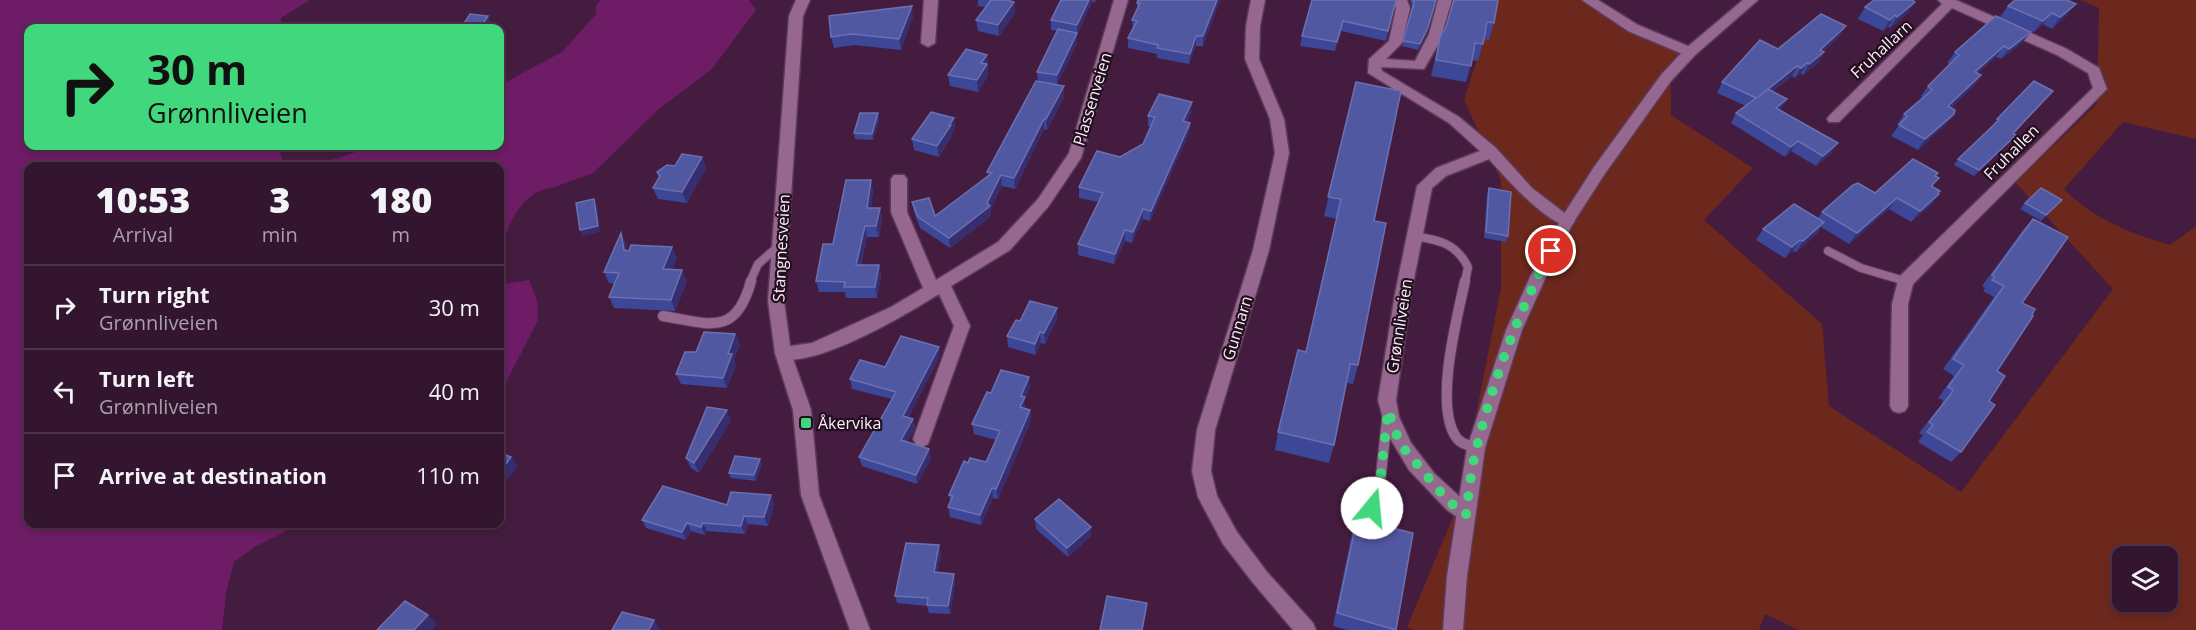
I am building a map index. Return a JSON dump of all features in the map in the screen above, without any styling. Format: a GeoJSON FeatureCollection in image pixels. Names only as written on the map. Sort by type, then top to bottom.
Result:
{"type":"FeatureCollection","features":[{"type":"Feature","properties":{"kind":"street","name":"Stangnesveien"},"geometry":{"type":"LineString","coordinates":[[803,0],[796,16],[776,301],[783,353],[802,410],[810,495],[860,630]]}},
{"type":"Feature","properties":{"kind":"street"},"geometry":{"type":"LineString","coordinates":[[928,43],[931,0]]}},
{"type":"Feature","properties":{"kind":"street","name":"Plassenveien"},"geometry":{"type":"LineString","coordinates":[[783,353],[814,350],[897,312],[1004,246],[1043,202],[1076,154],[1121,0]]}},
{"type":"Feature","properties":{"kind":"street","name":"Gunnarn"},"geometry":{"type":"LineString","coordinates":[[1258,0],[1253,26],[1252,58],[1277,119],[1282,153],[1261,250],[1206,430],[1202,475],[1207,496],[1216,515],[1263,580],[1306,630]]}},
{"type":"Feature","properties":{"kind":"street"},"geometry":{"type":"LineString","coordinates":[[1374,62],[1395,43],[1403,8],[1400,0]]}},
{"type":"Feature","properties":{"kind":"street"},"geometry":{"type":"LineString","coordinates":[[1374,62],[1419,66],[1427,55],[1438,30],[1445,0]]}},
{"type":"Feature","properties":{"kind":"street"},"geometry":{"type":"LineString","coordinates":[[1589,0],[1633,28],[1690,52]]}},
{"type":"Feature","properties":{"kind":"street"},"geometry":{"type":"LineString","coordinates":[[1453,630],[1457,576],[1476,448],[1514,330],[1543,266],[1567,221],[1641,111],[1690,52],[1751,0]]}},
{"type":"Feature","properties":{"kind":"street","name":"Fruhallarn"},"geometry":{"type":"LineString","coordinates":[[1834,119],[1948,1]]}},
{"type":"Feature","properties":{"kind":"street","name":"Fruhallen"},"geometry":{"type":"LineString","coordinates":[[1905,281],[2100,89],[2094,71],[2062,52],[1948,1]]}},
{"type":"Feature","properties":{"kind":"street"},"geometry":{"type":"LineString","coordinates":[[1374,62],[1375,73],[1454,120],[1491,152],[1527,192],[1567,221]]}},
{"type":"Feature","properties":{"kind":"street","name":"Grønnliveien"},"geometry":{"type":"LineString","coordinates":[[1466,515],[1448,501],[1400,444],[1388,410],[1387,400],[1414,236],[1425,186],[1442,172],[1491,152]]}},
{"type":"Feature","properties":{"kind":"street"},"geometry":{"type":"LineString","coordinates":[[899,179],[899,212],[937,287],[962,326],[922,439]]}},
{"type":"Feature","properties":{"kind":"street"},"geometry":{"type":"LineString","coordinates":[[1899,406],[1900,304],[1905,281]]}},
{"type":"Feature","properties":{"kind":"lane"},"geometry":{"type":"LineString","coordinates":[[1414,236],[1450,243],[1463,254],[1468,267],[1446,387],[1445,409],[1455,438],[1476,448]]}},
{"type":"Feature","properties":{"kind":"lane"},"geometry":{"type":"LineString","coordinates":[[663,316],[696,321],[724,321],[732,318],[742,308],[756,267],[780,245]]}},
{"type":"Feature","properties":{"kind":"lane"},"geometry":{"type":"LineString","coordinates":[[1828,251],[1861,268],[1905,281]]}},
{"type":"Feature","properties":{"kind":"lane"},"geometry":{"type":"LineString","coordinates":[[1372,508],[1380,483],[1388,410]]}},
{"type":"Feature","properties":{"kind":"shaded area"},"geometry":{"type":"Polygon","coordinates":[[[0,0],[310,0],[281,18],[282,24],[24,24],[24,150],[282,150],[280,153],[282,159],[286,162],[24,162],[24,528],[292,528],[256,546],[234,562],[226,593],[222,630],[0,630],[0,0]]]}},
{"type":"Feature","properties":{"kind":"shaded area"},"geometry":{"type":"Polygon","coordinates":[[[600,0],[749,0],[756,10],[712,69],[659,109],[593,173],[531,196],[515,215],[504,242],[504,162],[320,162],[360,150],[504,150],[504,83],[562,52],[596,14],[596,6],[600,0]]]}},
{"type":"Feature","properties":{"kind":"shaded area"},"geometry":{"type":"Polygon","coordinates":[[[1496,0],[1588,0],[1598,7],[1692,49],[1671,78],[1671,115],[1753,168],[1704,220],[1822,324],[1829,406],[1961,492],[2113,289],[2015,182],[2097,104],[2099,8],[2080,0],[2196,0],[2196,139],[2123,122],[2064,189],[2087,209],[2113,224],[2170,245],[2196,226],[2196,630],[1798,630],[1765,614],[1759,630],[1414,630],[1407,627],[1458,505],[1501,288],[1501,181],[1464,100],[1496,0]]]}},
{"type":"Feature","properties":{"kind":"shaded area"},"geometry":{"type":"Polygon","coordinates":[[[529,280],[537,300],[538,320],[504,386],[504,283],[529,280]]]}},
{"type":"Feature","properties":{"kind":"building"},"geometry":{"type":"Polygon","coordinates":[[[991,0],[1014,2],[998,25],[976,20],[991,0]]]}},
{"type":"Feature","properties":{"kind":"building"},"geometry":{"type":"Polygon","coordinates":[[[1061,0],[1089,0],[1077,25],[1051,20],[1061,0]]]}},
{"type":"Feature","properties":{"kind":"building"},"geometry":{"type":"Polygon","coordinates":[[[1138,0],[1217,0],[1203,36],[1196,36],[1190,54],[1157,48],[1158,45],[1128,38],[1137,21],[1132,20],[1140,3],[1137,3],[1138,0]]]}},
{"type":"Feature","properties":{"kind":"building"},"geometry":{"type":"Polygon","coordinates":[[[1312,0],[1396,0],[1388,31],[1343,21],[1337,42],[1302,36],[1312,0]]]}},
{"type":"Feature","properties":{"kind":"building"},"geometry":{"type":"Polygon","coordinates":[[[1413,0],[1436,0],[1420,44],[1403,41],[1413,0]]]}},
{"type":"Feature","properties":{"kind":"building"},"geometry":{"type":"Polygon","coordinates":[[[1454,0],[1498,0],[1494,23],[1487,22],[1483,44],[1475,43],[1471,66],[1436,60],[1440,37],[1446,27],[1454,0]]]}},
{"type":"Feature","properties":{"kind":"building"},"geometry":{"type":"Polygon","coordinates":[[[1874,0],[1912,0],[1915,2],[1890,20],[1865,7],[1874,0]]]}},
{"type":"Feature","properties":{"kind":"building"},"geometry":{"type":"Polygon","coordinates":[[[2015,0],[2067,0],[2076,4],[2060,17],[2052,13],[2043,21],[2008,6],[2015,0]]]}},
{"type":"Feature","properties":{"kind":"building"},"geometry":{"type":"Polygon","coordinates":[[[912,6],[899,39],[852,34],[831,37],[829,16],[912,6]]]}},
{"type":"Feature","properties":{"kind":"building"},"geometry":{"type":"Polygon","coordinates":[[[470,14],[488,16],[483,24],[464,24],[470,14]]]}},
{"type":"Feature","properties":{"kind":"building"},"geometry":{"type":"Polygon","coordinates":[[[1821,14],[1846,26],[1820,50],[1824,52],[1809,64],[1801,68],[1797,66],[1768,89],[1787,99],[1776,108],[1838,143],[1823,156],[1798,141],[1791,147],[1736,113],[1756,98],[1722,82],[1760,40],[1778,49],[1821,14]]]}},
{"type":"Feature","properties":{"kind":"building"},"geometry":{"type":"Polygon","coordinates":[[[1996,16],[2031,32],[2009,49],[2004,46],[1975,72],[1981,75],[1948,106],[1955,110],[1954,114],[1925,139],[1899,125],[1907,116],[1904,114],[1932,90],[1928,86],[1959,55],[1955,52],[1996,16]]]}},
{"type":"Feature","properties":{"kind":"building"},"geometry":{"type":"Polygon","coordinates":[[[1058,29],[1077,33],[1057,75],[1037,72],[1058,29]]]}},
{"type":"Feature","properties":{"kind":"building"},"geometry":{"type":"Polygon","coordinates":[[[966,49],[987,55],[981,63],[987,64],[977,80],[948,75],[966,49]]]}},
{"type":"Feature","properties":{"kind":"building"},"geometry":{"type":"Polygon","coordinates":[[[1036,81],[1064,86],[1044,119],[1014,178],[1001,175],[987,203],[990,206],[949,238],[918,217],[912,202],[929,198],[935,216],[992,173],[987,172],[1036,81]]]}},
{"type":"Feature","properties":{"kind":"building"},"geometry":{"type":"Polygon","coordinates":[[[2034,81],[2053,91],[2013,133],[2016,135],[1979,170],[1958,159],[1999,120],[1997,119],[2034,81]]]}},
{"type":"Feature","properties":{"kind":"building"},"geometry":{"type":"Polygon","coordinates":[[[1356,82],[1401,91],[1374,221],[1386,223],[1358,365],[1350,364],[1334,445],[1278,432],[1298,350],[1306,352],[1341,199],[1328,197],[1356,82]]]}},
{"type":"Feature","properties":{"kind":"building"},"geometry":{"type":"Polygon","coordinates":[[[1159,94],[1192,102],[1183,121],[1190,123],[1151,211],[1143,209],[1133,232],[1125,230],[1115,254],[1078,244],[1103,193],[1079,187],[1097,151],[1120,157],[1143,144],[1155,117],[1148,116],[1159,94]]]}},
{"type":"Feature","properties":{"kind":"building"},"geometry":{"type":"Polygon","coordinates":[[[931,112],[954,118],[937,146],[912,139],[931,112]]]}},
{"type":"Feature","properties":{"kind":"building"},"geometry":{"type":"Polygon","coordinates":[[[860,113],[878,113],[872,134],[854,133],[860,113]]]}},
{"type":"Feature","properties":{"kind":"building"},"geometry":{"type":"Polygon","coordinates":[[[682,154],[702,157],[682,192],[653,188],[660,176],[657,172],[667,165],[675,166],[682,154]]]}},
{"type":"Feature","properties":{"kind":"building"},"geometry":{"type":"Polygon","coordinates":[[[1913,159],[1938,173],[1935,176],[1939,178],[1931,186],[1940,191],[1939,194],[1920,211],[1897,198],[1857,233],[1822,212],[1858,183],[1875,193],[1913,159]]]}},
{"type":"Feature","properties":{"kind":"building"},"geometry":{"type":"Polygon","coordinates":[[[846,180],[871,180],[867,208],[880,208],[876,226],[865,226],[856,265],[879,265],[875,287],[844,287],[845,282],[816,281],[823,244],[833,244],[846,180]]]}},
{"type":"Feature","properties":{"kind":"building"},"geometry":{"type":"Polygon","coordinates":[[[1489,188],[1511,192],[1508,236],[1486,232],[1489,188]]]}},
{"type":"Feature","properties":{"kind":"building"},"geometry":{"type":"Polygon","coordinates":[[[2041,188],[2062,200],[2046,215],[2025,203],[2041,188]]]}},
{"type":"Feature","properties":{"kind":"building"},"geometry":{"type":"Polygon","coordinates":[[[594,199],[598,226],[580,230],[576,203],[594,199]]]}},
{"type":"Feature","properties":{"kind":"building"},"geometry":{"type":"Polygon","coordinates":[[[1794,204],[1824,222],[1803,241],[1800,240],[1792,247],[1763,229],[1794,204]]]}},
{"type":"Feature","properties":{"kind":"building"},"geometry":{"type":"Polygon","coordinates":[[[2033,219],[2068,237],[2022,303],[2035,309],[2033,316],[1997,371],[2005,376],[1989,401],[1995,405],[1961,452],[1927,432],[1933,425],[1929,422],[1951,394],[1953,390],[1948,387],[1964,365],[1953,359],[2004,286],[1992,280],[1995,277],[1992,275],[2033,219]]]}},
{"type":"Feature","properties":{"kind":"building"},"geometry":{"type":"Polygon","coordinates":[[[621,233],[624,250],[629,251],[631,245],[672,247],[663,269],[682,270],[671,300],[609,297],[619,273],[604,272],[621,233]]]}},
{"type":"Feature","properties":{"kind":"building"},"geometry":{"type":"Polygon","coordinates":[[[1030,301],[1057,308],[1044,333],[1040,332],[1035,344],[1007,336],[1016,320],[1020,321],[1030,301]]]}},
{"type":"Feature","properties":{"kind":"building"},"geometry":{"type":"Polygon","coordinates":[[[704,332],[735,334],[728,354],[732,354],[723,378],[676,374],[685,352],[696,352],[704,332]]]}},
{"type":"Feature","properties":{"kind":"building"},"geometry":{"type":"Polygon","coordinates":[[[901,336],[939,347],[903,416],[913,419],[901,440],[929,449],[916,475],[859,457],[896,392],[850,379],[860,360],[885,367],[901,336]]]}},
{"type":"Feature","properties":{"kind":"building"},"geometry":{"type":"Polygon","coordinates":[[[1001,370],[1029,377],[1021,396],[1025,397],[1020,407],[1030,410],[996,489],[992,488],[980,515],[948,507],[953,496],[949,495],[964,461],[968,463],[970,458],[986,462],[1000,431],[972,424],[987,392],[991,393],[1001,370]]]}},
{"type":"Feature","properties":{"kind":"building"},"geometry":{"type":"Polygon","coordinates":[[[707,407],[727,410],[694,463],[686,458],[707,407]]]}},
{"type":"Feature","properties":{"kind":"building"},"geometry":{"type":"Polygon","coordinates":[[[504,454],[511,457],[504,467],[504,454]]]}},
{"type":"Feature","properties":{"kind":"building"},"geometry":{"type":"Polygon","coordinates":[[[735,456],[760,459],[754,475],[729,473],[735,456]]]}},
{"type":"Feature","properties":{"kind":"building"},"geometry":{"type":"Polygon","coordinates":[[[663,486],[727,505],[731,492],[771,495],[764,517],[744,516],[741,526],[703,523],[701,527],[687,523],[682,532],[642,520],[663,486]]]}},
{"type":"Feature","properties":{"kind":"building"},"geometry":{"type":"Polygon","coordinates":[[[1059,499],[1091,527],[1067,548],[1035,519],[1059,499]]]}},
{"type":"Feature","properties":{"kind":"building"},"geometry":{"type":"Polygon","coordinates":[[[1357,519],[1413,533],[1396,630],[1337,613],[1357,519]]]}},
{"type":"Feature","properties":{"kind":"building"},"geometry":{"type":"Polygon","coordinates":[[[906,543],[939,545],[934,572],[954,574],[948,606],[927,605],[928,598],[895,596],[906,543]]]}},
{"type":"Feature","properties":{"kind":"building"},"geometry":{"type":"Polygon","coordinates":[[[1107,596],[1147,603],[1142,630],[1100,630],[1107,596]]]}},
{"type":"Feature","properties":{"kind":"building"},"geometry":{"type":"Polygon","coordinates":[[[405,601],[428,615],[414,630],[377,630],[405,601]]]}},
{"type":"Feature","properties":{"kind":"building"},"geometry":{"type":"Polygon","coordinates":[[[622,612],[654,620],[649,630],[612,630],[622,612]]]}},
{"type":"Feature","properties":{"kind":"place","name":"Åkervika"},"geometry":{"type":"Point","coordinates":[806,423]}},
{"type":"Feature","properties":{"kind":"route"},"geometry":{"type":"LineString","coordinates":[[1372,508],[1380,483],[1388,410],[1400,444],[1448,501],[1466,515],[1476,448],[1497,380],[1514,330],[1551,251]]}}]}
